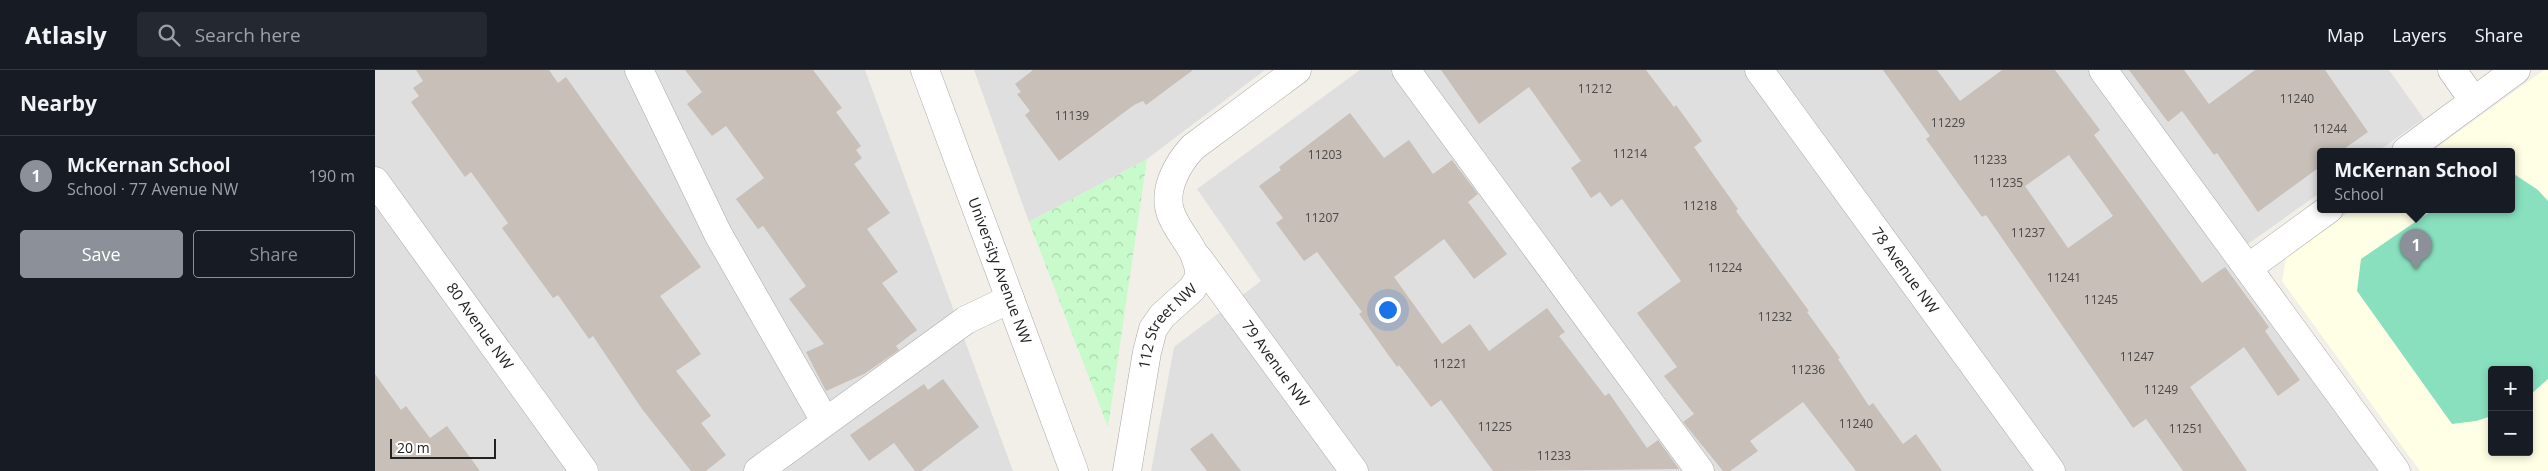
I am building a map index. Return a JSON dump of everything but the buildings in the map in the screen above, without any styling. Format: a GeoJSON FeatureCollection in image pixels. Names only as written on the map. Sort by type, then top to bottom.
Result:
{"type":"FeatureCollection","features":[{"type":"Feature","properties":{"kind":"street"},"geometry":{"type":"LineString","coordinates":[[639,70],[718,234],[825,421]]}},
{"type":"Feature","properties":{"kind":"street","name":"University Avenue NW"},"geometry":{"type":"LineString","coordinates":[[925,70],[1074,471]]}},
{"type":"Feature","properties":{"kind":"street"},"geometry":{"type":"LineString","coordinates":[[1198,258],[1171,213],[1169,198],[1173,179],[1180,161],[1193,147],[1297,70]]}},
{"type":"Feature","properties":{"kind":"street"},"geometry":{"type":"LineString","coordinates":[[1406,70],[1700,471]]}},
{"type":"Feature","properties":{"kind":"street","name":"78 Avenue NW"},"geometry":{"type":"LineString","coordinates":[[1759,70],[2051,471]]}},
{"type":"Feature","properties":{"kind":"street"},"geometry":{"type":"LineString","coordinates":[[2103,70],[2396,471]]}},
{"type":"Feature","properties":{"kind":"street"},"geometry":{"type":"LineString","coordinates":[[2452,70],[2474,101]]}},
{"type":"Feature","properties":{"kind":"street"},"geometry":{"type":"LineString","coordinates":[[2410,148],[2516,70]]}},
{"type":"Feature","properties":{"kind":"street","name":"80 Avenue NW"},"geometry":{"type":"LineString","coordinates":[[375,181],[584,471]]}},
{"type":"Feature","properties":{"kind":"street"},"geometry":{"type":"LineString","coordinates":[[2248,268],[2324,213]]}},
{"type":"Feature","properties":{"kind":"street","name":"112 Street NW"},"geometry":{"type":"LineString","coordinates":[[1127,471],[1147,352],[1153,329],[1161,316],[1192,289],[1200,276],[1198,258]]}},
{"type":"Feature","properties":{"kind":"street","name":"79 Avenue NW"},"geometry":{"type":"LineString","coordinates":[[1198,258],[1354,471]]}},
{"type":"Feature","properties":{"kind":"street"},"geometry":{"type":"LineString","coordinates":[[758,471],[966,320],[1010,299]]}},
{"type":"Feature","properties":{"kind":"shaded area"},"geometry":{"type":"Polygon","coordinates":[[[375,70],[865,70],[1013,471],[375,471],[375,70]]]}},
{"type":"Feature","properties":{"kind":"shaded area"},"geometry":{"type":"Polygon","coordinates":[[[974,70],[1265,70],[1147,159],[1029,222],[974,70]]]}},
{"type":"Feature","properties":{"kind":"shaded area"},"geometry":{"type":"Polygon","coordinates":[[[1360,70],[2389,70],[2424,119],[2382,148],[2317,148],[2317,195],[2228,258],[2381,471],[1151,471],[1174,347],[1261,281],[1197,189],[1360,70]]]}},
{"type":"Feature","properties":{"kind":"shaded area"},"geometry":{"type":"Polygon","coordinates":[[[2544,70],[2548,70],[2548,471],[2420,471],[2282,281],[2286,258],[2348,213],[2515,213],[2515,148],[2436,148],[2544,70]]]}},
{"type":"Feature","properties":{"kind":"green space"},"geometry":{"type":"Polygon","coordinates":[[[1147,159],[1108,427],[1029,222],[1147,159]]]}},
{"type":"Feature","properties":{"kind":"green space"},"geometry":{"type":"Polygon","coordinates":[[[2515,175],[2538,190],[2548,201],[2548,379],[2533,392],[2533,366],[2488,366],[2488,417],[2452,424],[2357,291],[2361,259],[2428,213],[2515,213],[2515,175]]]}},
{"type":"Feature","properties":{"kind":"place","name":"McKernan School"},"geometry":{"type":"Point","coordinates":[2416,270]}}]}
